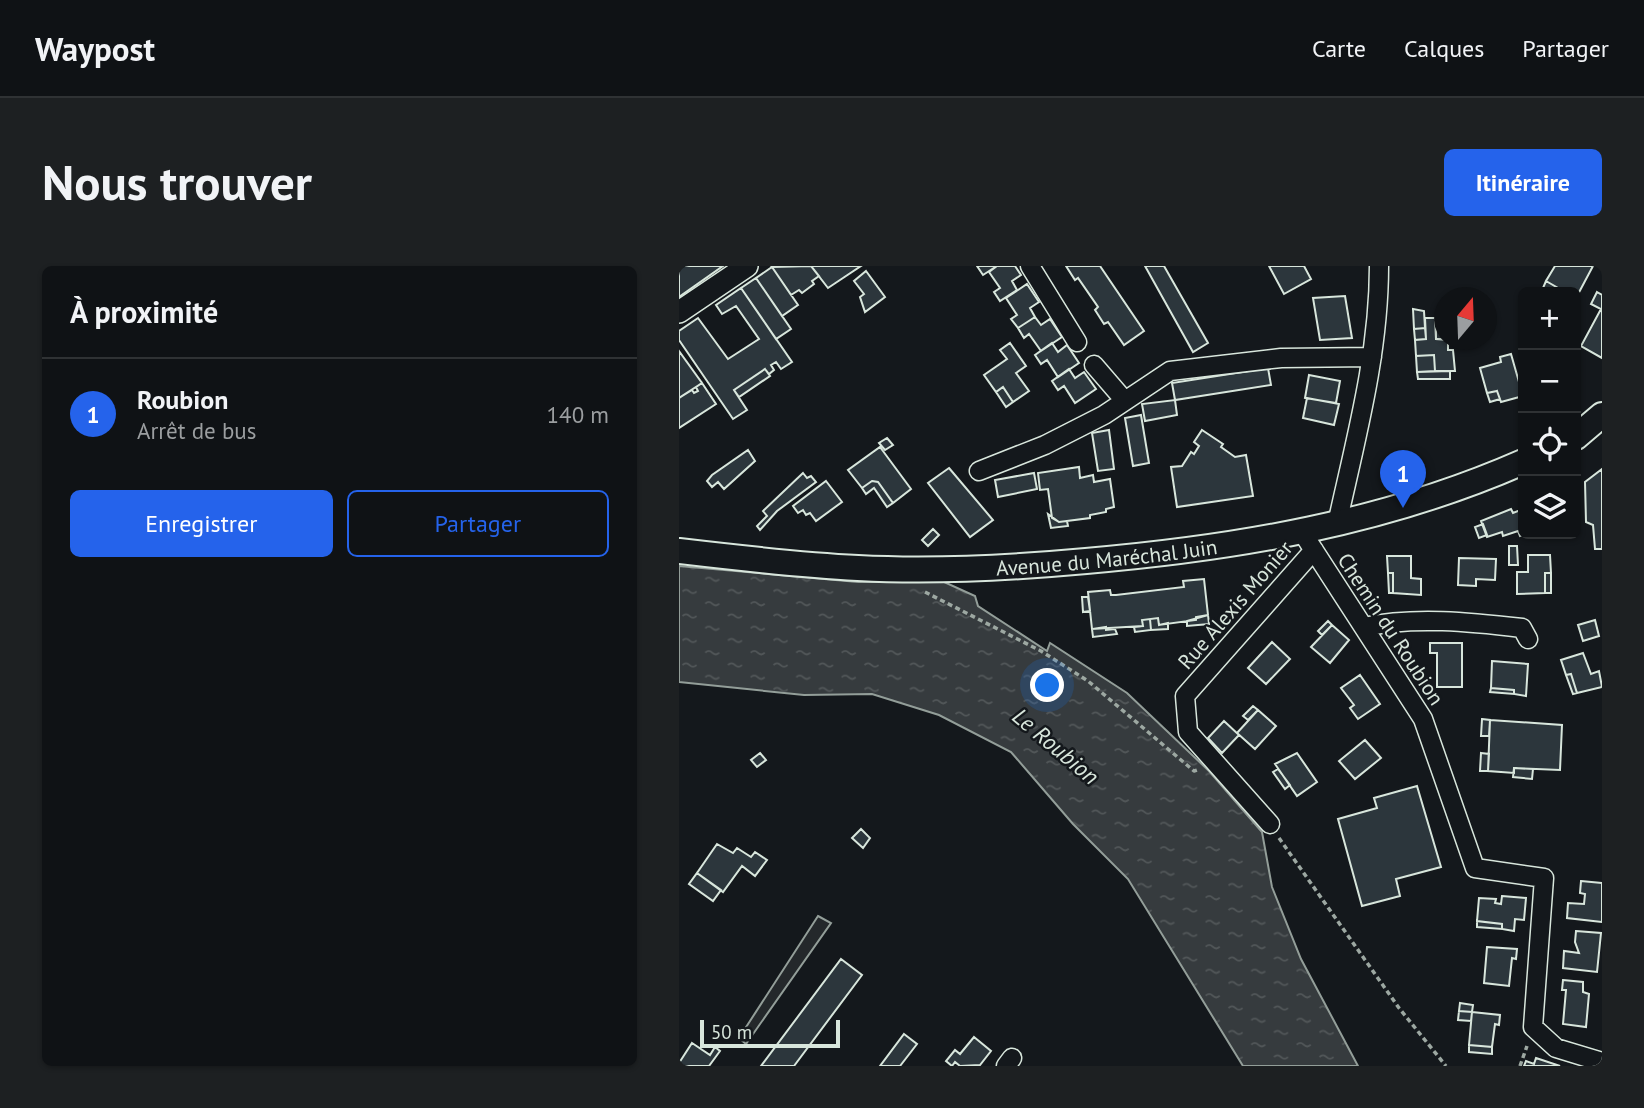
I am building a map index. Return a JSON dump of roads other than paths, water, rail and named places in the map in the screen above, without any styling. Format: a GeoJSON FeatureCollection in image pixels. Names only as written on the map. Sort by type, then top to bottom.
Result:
{"type":"FeatureCollection","features":[{"type":"Feature","properties":{"kind":"main road"},"geometry":{"type":"LineString","coordinates":[[1581,434],[1602,415]]}},
{"type":"Feature","properties":{"kind":"main road"},"geometry":{"type":"LineString","coordinates":[[1581,435],[1602,422]]}},
{"type":"Feature","properties":{"kind":"main road","name":"Avenue du Maréchal Juin"},"geometry":{"type":"LineString","coordinates":[[679,551],[859,568],[995,569],[1308,541],[1337,524],[1392,511],[1461,489],[1518,464]]}},
{"type":"Feature","properties":{"kind":"street"},"geometry":{"type":"LineString","coordinates":[[679,312],[747,266]]}},
{"type":"Feature","properties":{"kind":"street"},"geometry":{"type":"LineString","coordinates":[[1030,266],[1077,342]]}},
{"type":"Feature","properties":{"kind":"street","name":"Chemin du Roubion"},"geometry":{"type":"LineString","coordinates":[[1337,524],[1373,357],[1379,314],[1379,266]]}},
{"type":"Feature","properties":{"kind":"street"},"geometry":{"type":"LineString","coordinates":[[979,471],[1045,445],[1125,401],[1170,372],[1281,358],[1373,357]]}},
{"type":"Feature","properties":{"kind":"street"},"geometry":{"type":"LineString","coordinates":[[1094,365],[1125,401]]}},
{"type":"Feature","properties":{"kind":"street","name":"Chemin du Roubion"},"geometry":{"type":"LineString","coordinates":[[1308,541],[1423,719],[1475,868],[1544,878],[1533,1027],[1556,1048],[1602,1062]]}},
{"type":"Feature","properties":{"kind":"street","name":"Rue Alexis Monier"},"geometry":{"type":"LineString","coordinates":[[1270,824],[1188,732],[1185,696],[1308,541]]}},
{"type":"Feature","properties":{"kind":"street"},"geometry":{"type":"LineString","coordinates":[[1364,627],[1386,622],[1483,624],[1522,628],[1528,639]]}},
{"type":"Feature","properties":{"kind":"water","name":"Le Roubion"},"geometry":{"type":"Polygon","coordinates":[[[679,566],[858,582],[942,581],[975,596],[978,606],[1047,651],[1050,643],[1127,693],[1209,771],[1262,832],[1272,887],[1301,959],[1358,1066],[1243,1066],[1128,879],[1073,824],[1011,752],[939,715],[872,694],[804,695],[679,682],[679,566]]]}},
{"type":"Feature","properties":{"kind":"place","name":"Roubion"},"geometry":{"type":"Point","coordinates":[1403,508]}}]}
